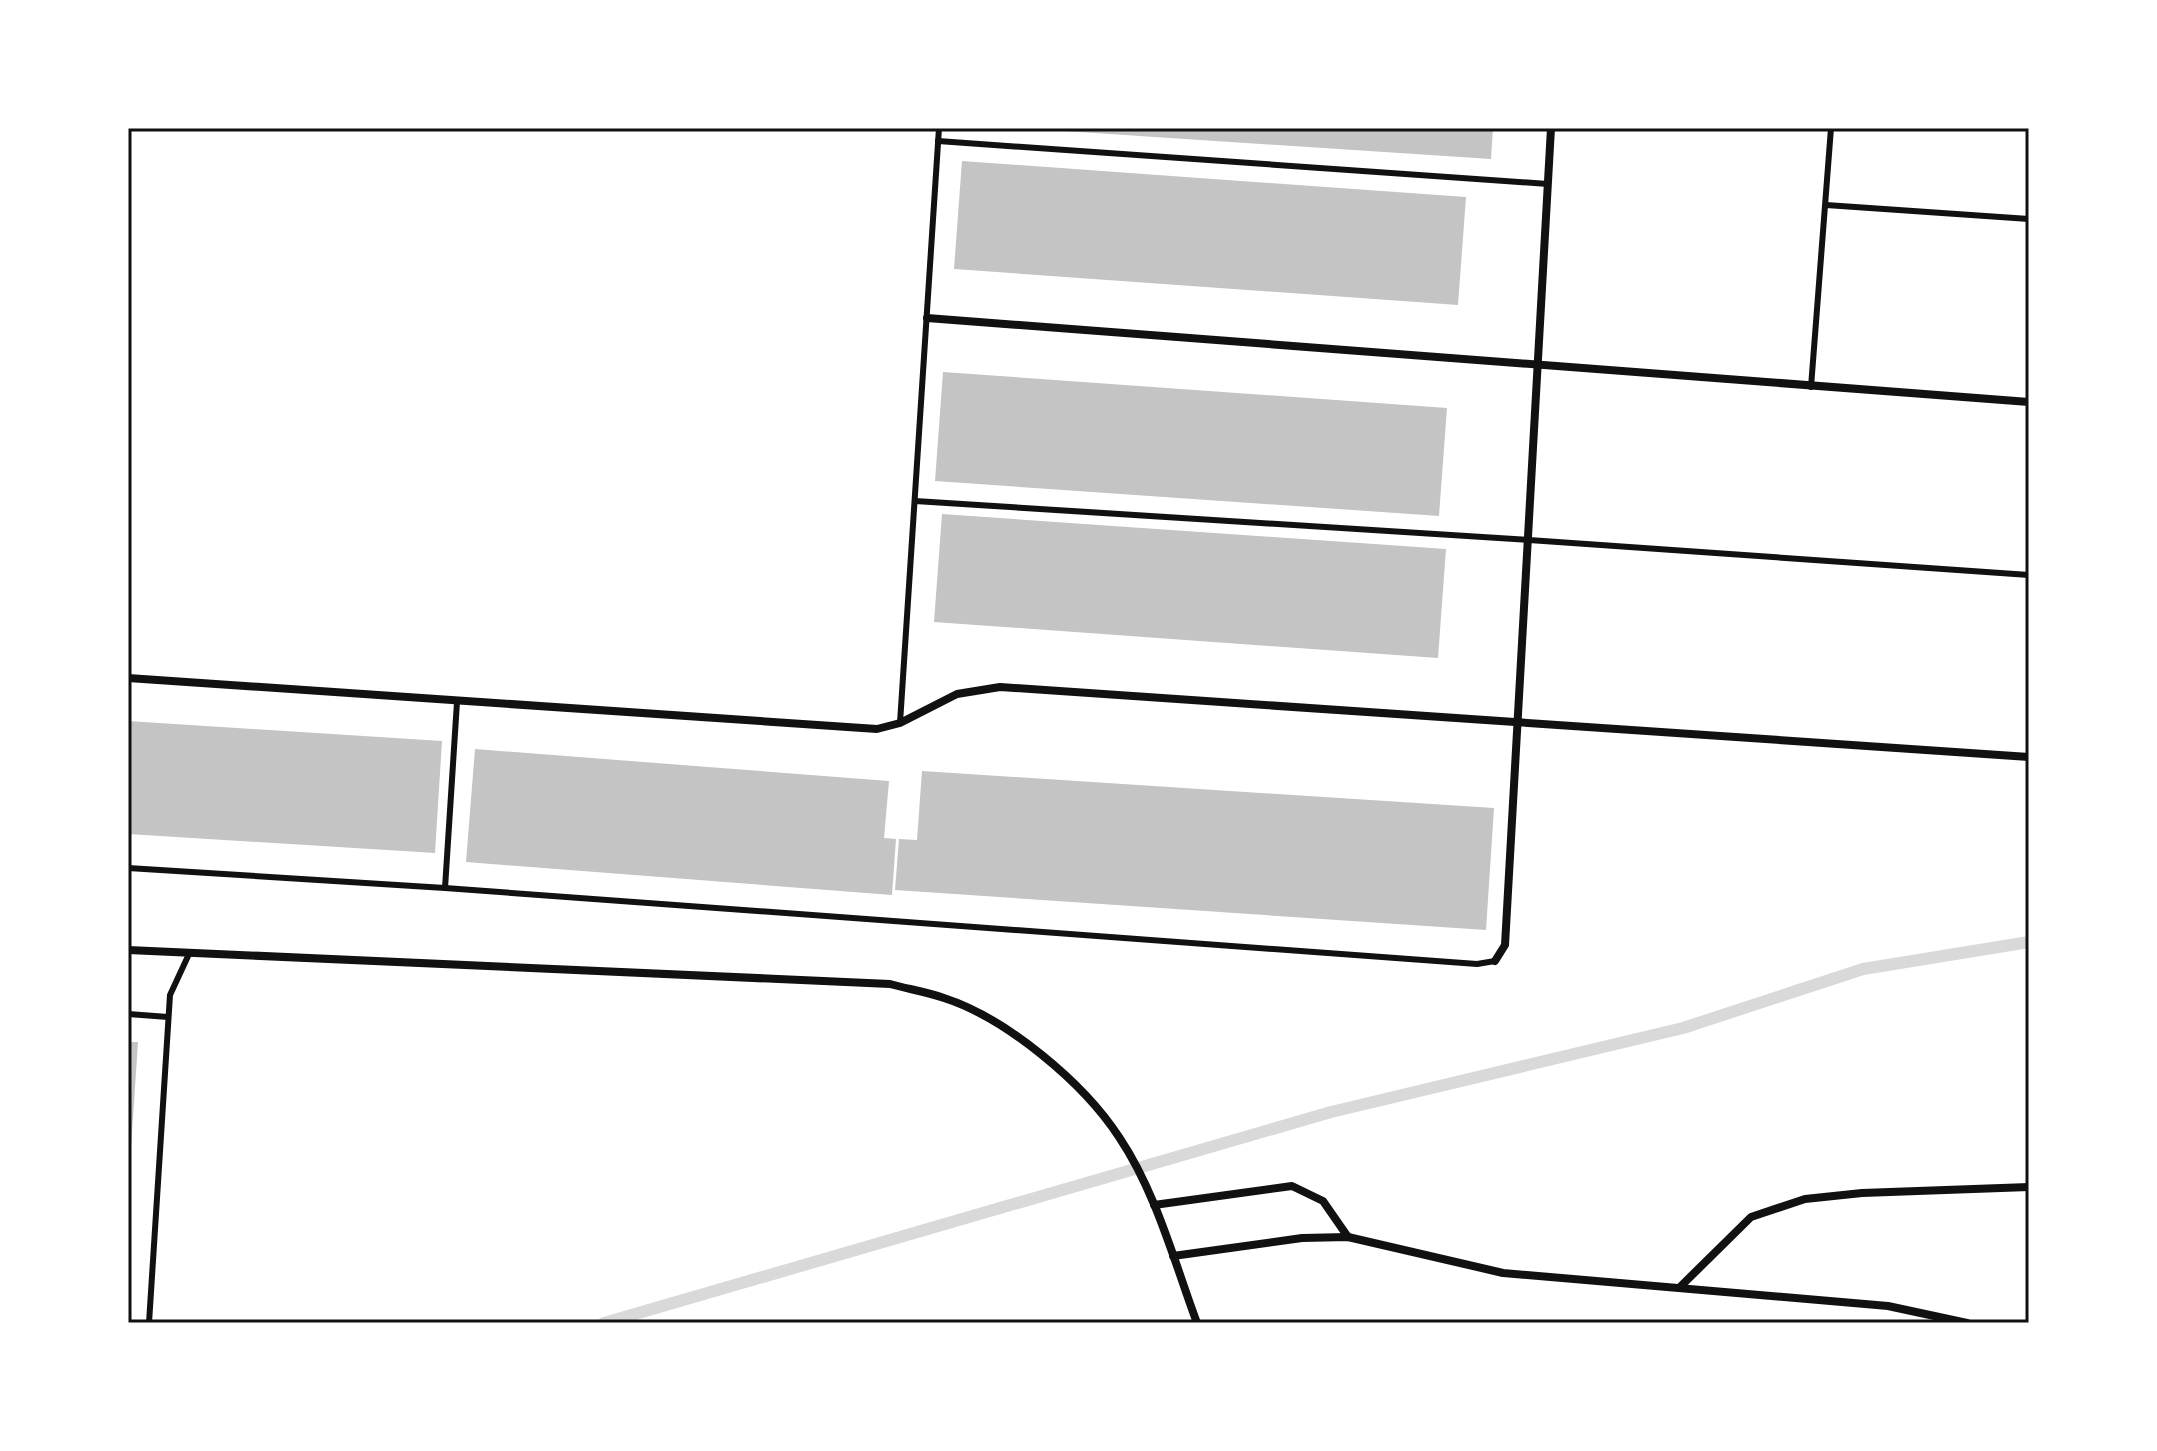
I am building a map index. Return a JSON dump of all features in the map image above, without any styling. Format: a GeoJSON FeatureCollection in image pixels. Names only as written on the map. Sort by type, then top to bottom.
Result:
{"type":"FeatureCollection","features":[{"type":"Feature","properties":{"kind":"street"},"geometry":{"type":"LineString","coordinates":[[1495,961],[1505,945],[1551,128]]}},
{"type":"Feature","properties":{"kind":"street"},"geometry":{"type":"LineString","coordinates":[[927,318],[2029,402]]}},
{"type":"Feature","properties":{"kind":"street"},"geometry":{"type":"LineString","coordinates":[[128,678],[877,729],[900,723],[957,694],[1000,687],[2029,757]]}},
{"type":"Feature","properties":{"kind":"street"},"geometry":{"type":"LineString","coordinates":[[128,950],[890,984],[945,998],[998,1024],[1061,1070],[1120,1137],[1154,1205],[1197,1323]]}},
{"type":"Feature","properties":{"kind":"street"},"geometry":{"type":"LineString","coordinates":[[1154,1205],[1292,1186],[1323,1201],[1348,1237]]}},
{"type":"Feature","properties":{"kind":"street"},"geometry":{"type":"LineString","coordinates":[[1680,1287],[1751,1217],[1805,1199],[1862,1193],[2029,1187]]}},
{"type":"Feature","properties":{"kind":"street"},"geometry":{"type":"LineString","coordinates":[[1173,1256],[1302,1238],[1348,1237],[1503,1273],[1888,1306],[1967,1323]]}},
{"type":"Feature","properties":{"kind":"lane"},"geometry":{"type":"LineString","coordinates":[[900,723],[939,128]]}},
{"type":"Feature","properties":{"kind":"lane"},"geometry":{"type":"LineString","coordinates":[[1811,387],[1831,128]]}},
{"type":"Feature","properties":{"kind":"lane"},"geometry":{"type":"LineString","coordinates":[[938,141],[1548,184]]}},
{"type":"Feature","properties":{"kind":"lane"},"geometry":{"type":"LineString","coordinates":[[1826,205],[2029,219]]}},
{"type":"Feature","properties":{"kind":"lane"},"geometry":{"type":"LineString","coordinates":[[915,501],[2029,575]]}},
{"type":"Feature","properties":{"kind":"lane"},"geometry":{"type":"LineString","coordinates":[[445,888],[457,702]]}},
{"type":"Feature","properties":{"kind":"lane"},"geometry":{"type":"LineString","coordinates":[[128,868],[445,888],[1477,964],[1495,961]]}},
{"type":"Feature","properties":{"kind":"lane"},"geometry":{"type":"LineString","coordinates":[[149,1323],[170,995],[189,954]]}},
{"type":"Feature","properties":{"kind":"lane"},"geometry":{"type":"LineString","coordinates":[[128,1014],[168,1017]]}},
{"type":"Feature","properties":{"kind":"building"},"geometry":{"type":"Polygon","coordinates":[[[1049,128],[1493,128],[1491,159],[1049,128]]]}},
{"type":"Feature","properties":{"kind":"building"},"geometry":{"type":"Polygon","coordinates":[[[962,161],[1466,197],[1458,305],[954,269],[962,161]]]}},
{"type":"Feature","properties":{"kind":"building"},"geometry":{"type":"Polygon","coordinates":[[[943,372],[1447,408],[1439,516],[935,481],[943,372]]]}},
{"type":"Feature","properties":{"kind":"building"},"geometry":{"type":"Polygon","coordinates":[[[942,514],[1446,549],[1438,658],[934,622],[942,514]]]}},
{"type":"Feature","properties":{"kind":"building"},"geometry":{"type":"Polygon","coordinates":[[[128,721],[442,741],[435,853],[128,834],[128,721]]]}},
{"type":"Feature","properties":{"kind":"building"},"geometry":{"type":"Polygon","coordinates":[[[475,749],[889,781],[884,838],[896,839],[892,895],[466,862],[475,749]]]}},
{"type":"Feature","properties":{"kind":"building"},"geometry":{"type":"Polygon","coordinates":[[[922,771],[1494,808],[1486,930],[895,890],[899,839],[917,840],[922,771]]]}},
{"type":"Feature","properties":{"kind":"building"},"geometry":{"type":"Polygon","coordinates":[[[128,1042],[138,1042],[130,1163],[128,1163],[128,1042]]]}},
{"type":"Feature","properties":{"kind":"waterway"},"geometry":{"type":"LineString","coordinates":[[604,1323],[1331,1112],[1683,1028],[1863,969],[2029,942]]}}]}
